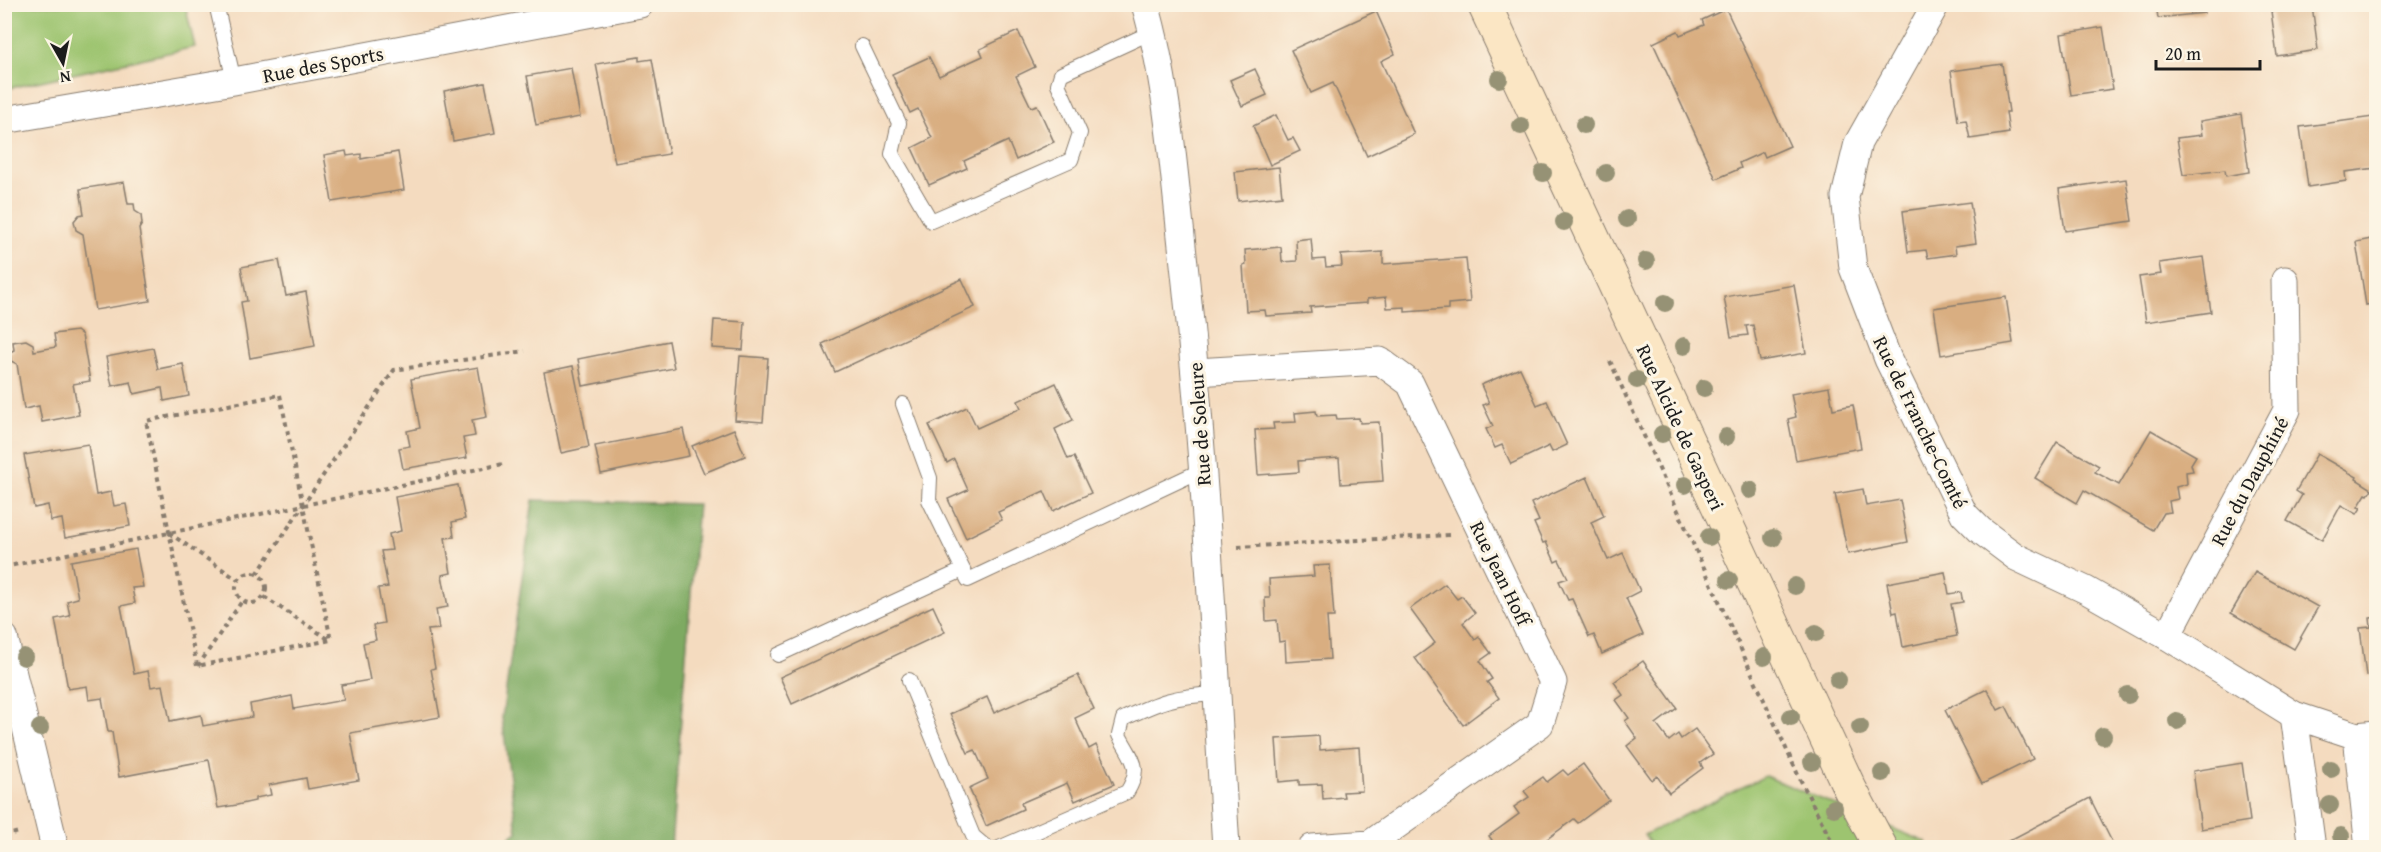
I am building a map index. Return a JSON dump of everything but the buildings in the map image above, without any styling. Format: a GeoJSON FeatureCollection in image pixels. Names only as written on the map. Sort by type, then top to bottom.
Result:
{"type":"FeatureCollection","features":[{"type":"Feature","properties":{"kind":"main road","name":"Rue Alcide de Gasperi"},"geometry":{"type":"LineString","coordinates":[[1484,4],[1850,789],[1881,848]]}},
{"type":"Feature","properties":{"kind":"street","name":"Rue des Sports"},"geometry":{"type":"LineString","coordinates":[[4,120],[234,81],[640,4]]}},
{"type":"Feature","properties":{"kind":"street","name":"Rue de Soleure"},"geometry":{"type":"LineString","coordinates":[[1145,4],[1152,32],[1171,145],[1196,372],[1226,848]]}},
{"type":"Feature","properties":{"kind":"street","name":"Rue de Franche-Comté"},"geometry":{"type":"LineString","coordinates":[[1936,4],[1858,143],[1845,198],[1852,268],[1888,359],[1964,514],[1980,530],[2016,557],[2086,590],[2167,636],[2294,715],[2367,735],[2369,848]]}},
{"type":"Feature","properties":{"kind":"street","name":"Rue du Dauphiné"},"geometry":{"type":"LineString","coordinates":[[2167,636],[2287,410],[2285,280]]}},
{"type":"Feature","properties":{"kind":"street","name":"Rue Jean Hoff"},"geometry":{"type":"LineString","coordinates":[[1196,372],[1380,361],[1410,383],[1553,682],[1540,724],[1370,844],[1312,848]]}},
{"type":"Feature","properties":{"kind":"street"},"geometry":{"type":"LineString","coordinates":[[4,637],[55,848]]}},
{"type":"Feature","properties":{"kind":"street"},"geometry":{"type":"LineString","coordinates":[[2294,715],[2312,848]]}},
{"type":"Feature","properties":{"kind":"lane"},"geometry":{"type":"LineString","coordinates":[[216,4],[234,81]]}},
{"type":"Feature","properties":{"kind":"lane"},"geometry":{"type":"LineString","coordinates":[[862,46],[899,123],[892,154],[932,221],[1071,160],[1080,133],[1058,84],[1060,74],[1152,32]]}},
{"type":"Feature","properties":{"kind":"lane"},"geometry":{"type":"LineString","coordinates":[[903,404],[930,478],[929,500],[968,580],[1202,470]]}},
{"type":"Feature","properties":{"kind":"lane"},"geometry":{"type":"LineString","coordinates":[[778,655],[963,570]]}},
{"type":"Feature","properties":{"kind":"lane"},"geometry":{"type":"LineString","coordinates":[[909,680],[974,836],[989,848]]}},
{"type":"Feature","properties":{"kind":"lane"},"geometry":{"type":"LineString","coordinates":[[999,848],[1127,792],[1136,778],[1136,767],[1119,735],[1123,719],[1157,702],[1183,696],[1216,694]]}},
{"type":"Feature","properties":{"kind":"path"},"geometry":{"type":"LineString","coordinates":[[257,574],[394,370],[525,351]]}},
{"type":"Feature","properties":{"kind":"path"},"geometry":{"type":"LineString","coordinates":[[197,666],[146,421],[280,395],[331,640]]}},
{"type":"Feature","properties":{"kind":"path"},"geometry":{"type":"LineString","coordinates":[[4,567],[503,464]]}},
{"type":"Feature","properties":{"kind":"path"},"geometry":{"type":"LineString","coordinates":[[1207,548],[1457,534],[1478,525]]}},
{"type":"Feature","properties":{"kind":"path"},"geometry":{"type":"LineString","coordinates":[[169,533],[238,580]]}},
{"type":"Feature","properties":{"kind":"path"},"geometry":{"type":"LineString","coordinates":[[242,601],[236,590],[238,580],[246,573],[257,574],[266,584],[264,597]]}},
{"type":"Feature","properties":{"kind":"path"},"geometry":{"type":"LineString","coordinates":[[264,597],[331,640]]}},
{"type":"Feature","properties":{"kind":"path"},"geometry":{"type":"LineString","coordinates":[[242,601],[254,603],[264,597]]}},
{"type":"Feature","properties":{"kind":"path"},"geometry":{"type":"LineString","coordinates":[[197,666],[242,601]]}},
{"type":"Feature","properties":{"kind":"path"},"geometry":{"type":"LineString","coordinates":[[197,666],[331,640]]}},
{"type":"Feature","properties":{"kind":"green space"},"geometry":{"type":"Polygon","coordinates":[[[4,5],[185,5],[195,47],[5,89],[4,5]]]}},
{"type":"Feature","properties":{"kind":"green space"},"geometry":{"type":"Polygon","coordinates":[[[533,500],[698,504],[671,847],[495,847],[517,832],[502,718],[533,500]]]}},
{"type":"Feature","properties":{"kind":"green space"},"geometry":{"type":"Polygon","coordinates":[[[1765,776],[1926,842],[1929,847],[1653,848],[1644,835],[1765,776]]]}}]}
